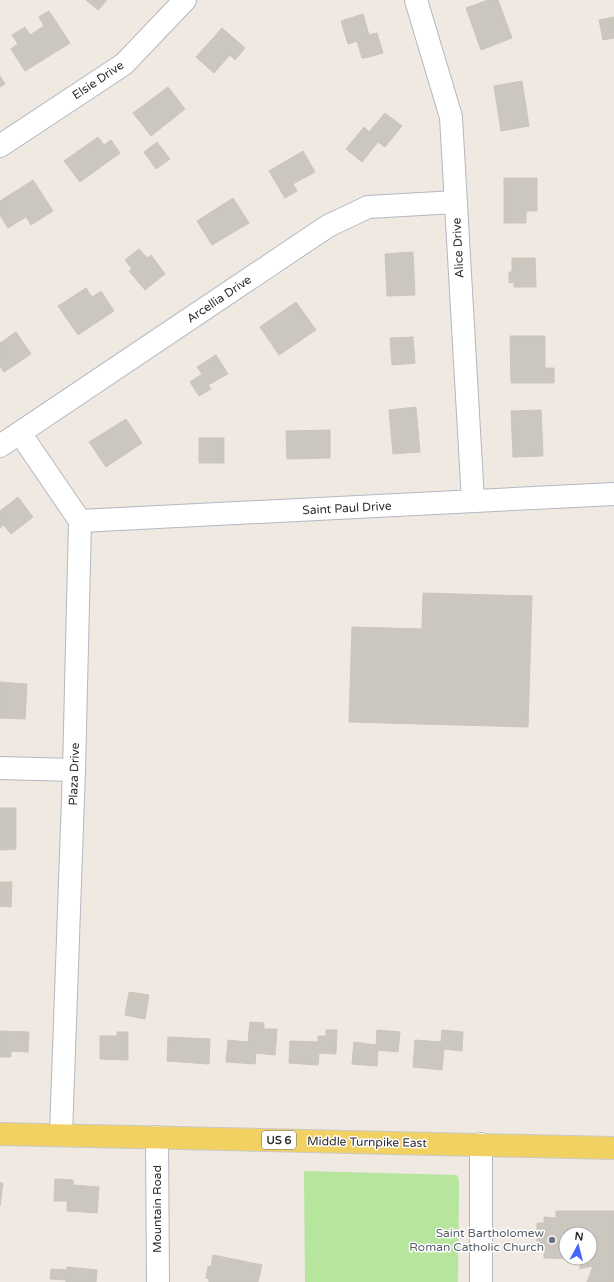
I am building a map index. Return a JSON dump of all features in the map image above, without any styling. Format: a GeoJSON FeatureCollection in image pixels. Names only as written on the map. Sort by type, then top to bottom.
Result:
{"type":"FeatureCollection","features":[{"type":"Feature","properties":{"kind":"main road","name":"Middle Turnpike East"},"geometry":{"type":"LineString","coordinates":[[0,1134],[61,1134],[614,1148]]}},
{"type":"Feature","properties":{"kind":"street","name":"Elsie Drive"},"geometry":{"type":"LineString","coordinates":[[0,146],[124,64],[184,0]]}},
{"type":"Feature","properties":{"kind":"street","name":"Alice Drive"},"geometry":{"type":"LineString","coordinates":[[416,0],[451,117],[473,501]]}},
{"type":"Feature","properties":{"kind":"street","name":"Arcellia Drive"},"geometry":{"type":"LineString","coordinates":[[0,446],[328,226],[368,207],[456,202]]}},
{"type":"Feature","properties":{"kind":"street"},"geometry":{"type":"LineString","coordinates":[[20,433],[80,521]]}},
{"type":"Feature","properties":{"kind":"street","name":"Saint Paul Drive"},"geometry":{"type":"LineString","coordinates":[[80,521],[614,494]]}},
{"type":"Feature","properties":{"kind":"street","name":"Plaza Drive"},"geometry":{"type":"LineString","coordinates":[[61,1134],[74,770],[80,521]]}},
{"type":"Feature","properties":{"kind":"street"},"geometry":{"type":"LineString","coordinates":[[0,768],[74,770]]}},
{"type":"Feature","properties":{"kind":"street","name":"Mountain Road"},"geometry":{"type":"LineString","coordinates":[[157,1137],[158,1282]]}},
{"type":"Feature","properties":{"kind":"street"},"geometry":{"type":"LineString","coordinates":[[481,1144],[481,1282]]}},
{"type":"Feature","properties":{"kind":"green space"},"geometry":{"type":"Polygon","coordinates":[[[304,1171],[457,1175],[459,1180],[458,1282],[305,1282],[304,1171]]]}},
{"type":"Feature","properties":{"kind":"building"},"geometry":{"type":"Polygon","coordinates":[[[86,0],[107,0],[98,10],[86,0]]]}},
{"type":"Feature","properties":{"kind":"building"},"geometry":{"type":"Polygon","coordinates":[[[488,0],[498,0],[512,38],[481,50],[466,8],[488,0]]]}},
{"type":"Feature","properties":{"kind":"building"},"geometry":{"type":"Polygon","coordinates":[[[49,11],[70,43],[25,71],[11,49],[18,44],[12,35],[25,27],[30,35],[44,26],[39,17],[49,11]]]}},
{"type":"Feature","properties":{"kind":"building"},"geometry":{"type":"Polygon","coordinates":[[[363,14],[369,35],[377,33],[383,53],[365,58],[362,58],[357,41],[348,44],[341,21],[363,14]]]}},
{"type":"Feature","properties":{"kind":"building"},"geometry":{"type":"Polygon","coordinates":[[[614,17],[614,38],[603,40],[599,20],[614,17]]]}},
{"type":"Feature","properties":{"kind":"building"},"geometry":{"type":"Polygon","coordinates":[[[222,28],[245,48],[235,60],[230,55],[214,73],[196,57],[222,28]]]}},
{"type":"Feature","properties":{"kind":"building"},"geometry":{"type":"Polygon","coordinates":[[[0,76],[5,84],[0,87],[0,76]]]}},
{"type":"Feature","properties":{"kind":"building"},"geometry":{"type":"Polygon","coordinates":[[[522,81],[529,126],[501,131],[494,86],[522,81]]]}},
{"type":"Feature","properties":{"kind":"building"},"geometry":{"type":"Polygon","coordinates":[[[168,87],[185,109],[151,136],[133,113],[168,87]]]}},
{"type":"Feature","properties":{"kind":"building"},"geometry":{"type":"Polygon","coordinates":[[[385,113],[402,126],[385,147],[378,142],[362,162],[346,149],[364,127],[369,132],[385,113]]]}},
{"type":"Feature","properties":{"kind":"building"},"geometry":{"type":"Polygon","coordinates":[[[98,137],[104,145],[111,140],[120,153],[80,182],[64,161],[98,137]]]}},
{"type":"Feature","properties":{"kind":"building"},"geometry":{"type":"Polygon","coordinates":[[[157,142],[170,159],[156,169],[144,152],[157,142]]]}},
{"type":"Feature","properties":{"kind":"building"},"geometry":{"type":"Polygon","coordinates":[[[303,151],[315,172],[293,184],[297,191],[285,198],[269,171],[303,151]]]}},
{"type":"Feature","properties":{"kind":"building"},"geometry":{"type":"Polygon","coordinates":[[[504,178],[537,178],[537,211],[526,211],[526,223],[504,223],[504,178]]]}},
{"type":"Feature","properties":{"kind":"building"},"geometry":{"type":"Polygon","coordinates":[[[33,180],[53,211],[31,225],[26,217],[8,228],[0,215],[0,201],[33,180]]]}},
{"type":"Feature","properties":{"kind":"building"},"geometry":{"type":"Polygon","coordinates":[[[233,198],[249,223],[212,245],[197,221],[233,198]]]}},
{"type":"Feature","properties":{"kind":"building"},"geometry":{"type":"Polygon","coordinates":[[[139,249],[147,258],[151,255],[165,274],[145,290],[129,271],[132,269],[125,260],[139,249]]]}},
{"type":"Feature","properties":{"kind":"building"},"geometry":{"type":"Polygon","coordinates":[[[413,252],[415,295],[387,296],[385,254],[413,252]]]}},
{"type":"Feature","properties":{"kind":"building"},"geometry":{"type":"Polygon","coordinates":[[[512,258],[535,258],[536,287],[514,287],[514,282],[509,283],[509,272],[512,272],[512,258]]]}},
{"type":"Feature","properties":{"kind":"building"},"geometry":{"type":"Polygon","coordinates":[[[86,288],[92,297],[101,291],[114,311],[78,335],[58,306],[86,288]]]}},
{"type":"Feature","properties":{"kind":"building"},"geometry":{"type":"Polygon","coordinates":[[[296,302],[316,330],[279,355],[260,327],[296,302]]]}},
{"type":"Feature","properties":{"kind":"building"},"geometry":{"type":"Polygon","coordinates":[[[16,332],[31,354],[4,372],[0,366],[0,343],[16,332]]]}},
{"type":"Feature","properties":{"kind":"building"},"geometry":{"type":"Polygon","coordinates":[[[510,336],[545,336],[545,368],[554,368],[554,383],[511,383],[510,336]]]}},
{"type":"Feature","properties":{"kind":"building"},"geometry":{"type":"Polygon","coordinates":[[[413,337],[415,363],[392,365],[390,338],[413,337]]]}},
{"type":"Feature","properties":{"kind":"building"},"geometry":{"type":"Polygon","coordinates":[[[216,355],[228,374],[208,385],[211,389],[199,396],[190,382],[202,374],[197,367],[216,355]]]}},
{"type":"Feature","properties":{"kind":"building"},"geometry":{"type":"Polygon","coordinates":[[[416,407],[420,452],[393,454],[389,410],[416,407]]]}},
{"type":"Feature","properties":{"kind":"building"},"geometry":{"type":"Polygon","coordinates":[[[541,410],[543,456],[513,457],[511,411],[541,410]]]}},
{"type":"Feature","properties":{"kind":"building"},"geometry":{"type":"Polygon","coordinates":[[[126,419],[142,443],[106,467],[89,442],[126,419]]]}},
{"type":"Feature","properties":{"kind":"building"},"geometry":{"type":"Polygon","coordinates":[[[330,430],[330,458],[287,459],[286,431],[330,430]]]}},
{"type":"Feature","properties":{"kind":"building"},"geometry":{"type":"Polygon","coordinates":[[[199,438],[224,438],[224,463],[199,463],[199,438]]]}},
{"type":"Feature","properties":{"kind":"building"},"geometry":{"type":"Polygon","coordinates":[[[18,497],[33,517],[11,534],[4,525],[0,528],[0,511],[18,497]]]}},
{"type":"Feature","properties":{"kind":"building"},"geometry":{"type":"Polygon","coordinates":[[[423,593],[532,596],[528,727],[349,722],[352,627],[422,629],[423,593]]]}},
{"type":"Feature","properties":{"kind":"building"},"geometry":{"type":"Polygon","coordinates":[[[0,682],[27,684],[25,719],[0,718],[0,682]]]}},
{"type":"Feature","properties":{"kind":"building"},"geometry":{"type":"Polygon","coordinates":[[[0,808],[16,808],[16,849],[0,850],[0,808]]]}},
{"type":"Feature","properties":{"kind":"building"},"geometry":{"type":"Polygon","coordinates":[[[0,882],[12,882],[11,907],[0,906],[0,882]]]}},
{"type":"Feature","properties":{"kind":"building"},"geometry":{"type":"Polygon","coordinates":[[[129,992],[149,995],[145,1019],[125,1015],[129,992]]]}},
{"type":"Feature","properties":{"kind":"building"},"geometry":{"type":"Polygon","coordinates":[[[250,1022],[264,1023],[264,1029],[277,1029],[275,1055],[256,1053],[255,1064],[226,1062],[228,1040],[248,1042],[250,1022]]]}},
{"type":"Feature","properties":{"kind":"building"},"geometry":{"type":"Polygon","coordinates":[[[326,1030],[337,1030],[336,1054],[319,1053],[318,1065],[289,1063],[290,1041],[318,1042],[318,1036],[326,1036],[326,1030]]]}},
{"type":"Feature","properties":{"kind":"building"},"geometry":{"type":"Polygon","coordinates":[[[377,1030],[400,1032],[398,1052],[378,1050],[377,1066],[352,1064],[354,1042],[376,1045],[377,1030]]]}},
{"type":"Feature","properties":{"kind":"building"},"geometry":{"type":"Polygon","coordinates":[[[442,1030],[463,1032],[462,1051],[444,1049],[442,1070],[413,1067],[415,1040],[441,1042],[442,1030]]]}},
{"type":"Feature","properties":{"kind":"building"},"geometry":{"type":"Polygon","coordinates":[[[0,1031],[29,1032],[28,1052],[11,1051],[11,1057],[0,1057],[0,1031]]]}},
{"type":"Feature","properties":{"kind":"building"},"geometry":{"type":"Polygon","coordinates":[[[117,1032],[128,1032],[128,1060],[100,1059],[100,1036],[117,1036],[117,1032]]]}},
{"type":"Feature","properties":{"kind":"building"},"geometry":{"type":"Polygon","coordinates":[[[168,1037],[210,1039],[209,1064],[167,1061],[168,1037]]]}},
{"type":"Feature","properties":{"kind":"building"},"geometry":{"type":"Polygon","coordinates":[[[55,1179],[73,1180],[73,1185],[99,1187],[97,1213],[67,1211],[67,1201],[54,1201],[55,1179]]]}},
{"type":"Feature","properties":{"kind":"building"},"geometry":{"type":"Polygon","coordinates":[[[0,1183],[3,1183],[0,1206],[0,1183]]]}},
{"type":"Feature","properties":{"kind":"building","name":"Saint Bartholomew Roman Catholic Church"},"geometry":{"type":"Polygon","coordinates":[[[556,1211],[614,1211],[614,1282],[587,1282],[593,1266],[598,1266],[598,1226],[558,1226],[558,1258],[544,1258],[544,1247],[537,1246],[537,1223],[544,1223],[544,1217],[556,1218],[556,1211]]]}},
{"type":"Feature","properties":{"kind":"building"},"geometry":{"type":"Polygon","coordinates":[[[213,1255],[262,1265],[258,1282],[209,1282],[209,1279],[206,1278],[208,1266],[211,1267],[213,1255]]]}},
{"type":"Feature","properties":{"kind":"building","name":"Saint Bartholomew Roman Catholic Church"},"geometry":{"type":"Polygon","coordinates":[[[580,1266],[593,1266],[580,1269],[580,1266]]]}},
{"type":"Feature","properties":{"kind":"building"},"geometry":{"type":"Polygon","coordinates":[[[67,1267],[97,1270],[96,1282],[66,1282],[66,1280],[50,1279],[51,1269],[66,1270],[67,1267]]]}},
{"type":"Feature","properties":{"kind":"place","name":"Saint Bartholomew Roman Catholic Church"},"geometry":{"type":"Point","coordinates":[552,1240]}}]}
